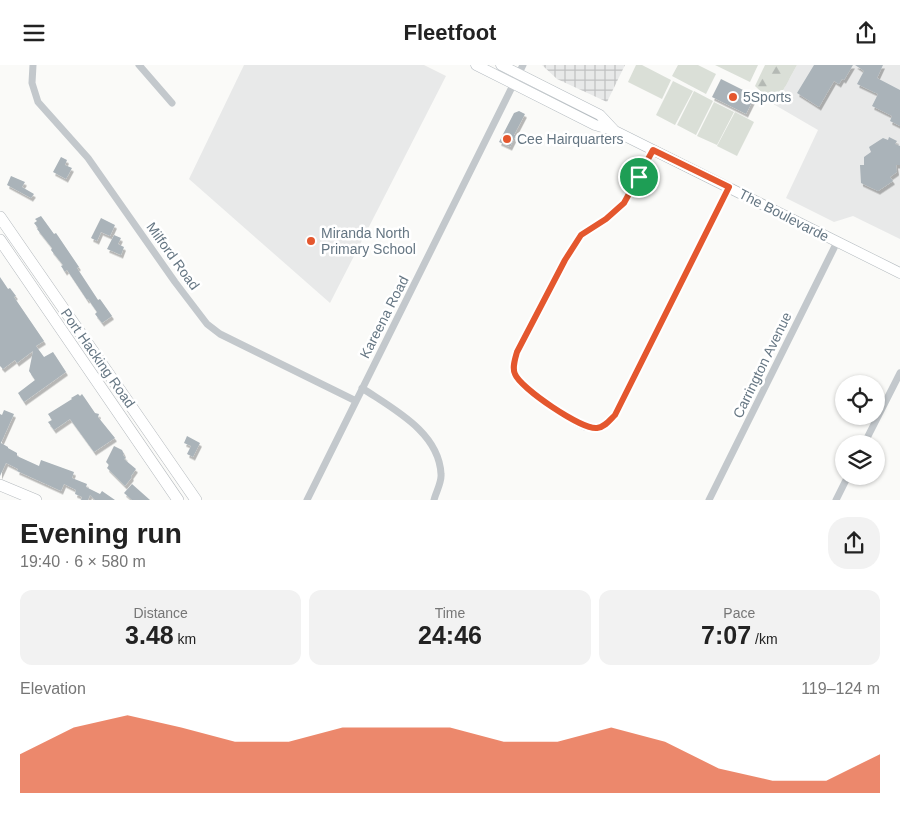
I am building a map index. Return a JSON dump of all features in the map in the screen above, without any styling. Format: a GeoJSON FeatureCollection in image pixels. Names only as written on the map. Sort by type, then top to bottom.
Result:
{"type":"FeatureCollection","features":[{"type":"Feature","properties":{"kind":"main road","name":"The Boulevarde"},"geometry":{"type":"LineString","coordinates":[[476,65],[595,125],[614,131],[729,187],[900,273]]}},
{"type":"Feature","properties":{"kind":"main road","name":"The Boulevarde"},"geometry":{"type":"LineString","coordinates":[[501,65],[521,69],[600,115],[614,131]]}},
{"type":"Feature","properties":{"kind":"main road","name":"Port Hacking Road"},"geometry":{"type":"LineString","coordinates":[[0,217],[196,500]]}},
{"type":"Feature","properties":{"kind":"main road","name":"Port Hacking Road"},"geometry":{"type":"LineString","coordinates":[[0,241],[178,500]]}},
{"type":"Feature","properties":{"kind":"main road"},"geometry":{"type":"LineString","coordinates":[[0,485],[36,500]]}},
{"type":"Feature","properties":{"kind":"street","name":"Milford Road"},"geometry":{"type":"LineString","coordinates":[[33,65],[32,83],[38,102],[98,171],[175,282],[207,324],[220,334],[356,401]]}},
{"type":"Feature","properties":{"kind":"street"},"geometry":{"type":"LineString","coordinates":[[139,65],[172,103]]}},
{"type":"Feature","properties":{"kind":"street","name":"Kareena Road"},"geometry":{"type":"LineString","coordinates":[[307,500],[521,69]]}},
{"type":"Feature","properties":{"kind":"street"},"geometry":{"type":"LineString","coordinates":[[653,150],[624,203],[606,219],[581,235],[565,260],[517,352],[514,373],[518,380],[526,388],[585,427],[598,428],[607,424],[615,415],[729,187]]}},
{"type":"Feature","properties":{"kind":"street","name":"Carrington Avenue"},"geometry":{"type":"LineString","coordinates":[[709,500],[837,242]]}},
{"type":"Feature","properties":{"kind":"street"},"geometry":{"type":"LineString","coordinates":[[869,435],[900,373]]}},
{"type":"Feature","properties":{"kind":"street"},"geometry":{"type":"LineString","coordinates":[[362,388],[396,411],[423,433],[436,452],[442,475],[434,500]]}},
{"type":"Feature","properties":{"kind":"street"},"geometry":{"type":"LineString","coordinates":[[836,500],[844,485]]}},
{"type":"Feature","properties":{"kind":"shaded area","name":"Miranda North Primary School"},"geometry":{"type":"Polygon","coordinates":[[[244,65],[424,65],[446,76],[330,303],[189,179],[244,65]]]}},
{"type":"Feature","properties":{"kind":"shaded area"},"geometry":{"type":"Polygon","coordinates":[[[542,65],[625,65],[607,102],[557,79],[542,65]]]}},
{"type":"Feature","properties":{"kind":"shaded area"},"geometry":{"type":"Polygon","coordinates":[[[797,65],[900,65],[900,239],[853,216],[834,222],[786,198],[818,130],[775,105],[797,65]]]}},
{"type":"Feature","properties":{"kind":"green space"},"geometry":{"type":"Polygon","coordinates":[[[636,65],[642,65],[671,80],[662,99],[628,82],[636,65]]]}},
{"type":"Feature","properties":{"kind":"green space"},"geometry":{"type":"Polygon","coordinates":[[[678,65],[698,65],[716,74],[706,94],[672,76],[678,65]]]}},
{"type":"Feature","properties":{"kind":"green space"},"geometry":{"type":"Polygon","coordinates":[[[715,65],[758,65],[750,82],[715,65]]]}},
{"type":"Feature","properties":{"kind":"green space"},"geometry":{"type":"Polygon","coordinates":[[[765,65],[797,65],[775,105],[755,86],[765,65]]]}},
{"type":"Feature","properties":{"kind":"green space"},"geometry":{"type":"Polygon","coordinates":[[[673,81],[693,91],[675,125],[656,115],[673,81]]]}},
{"type":"Feature","properties":{"kind":"green space"},"geometry":{"type":"Polygon","coordinates":[[[694,91],[713,101],[696,135],[677,125],[694,91]]]}},
{"type":"Feature","properties":{"kind":"green space"},"geometry":{"type":"Polygon","coordinates":[[[714,102],[734,112],[717,145],[697,136],[714,102]]]}},
{"type":"Feature","properties":{"kind":"green space"},"geometry":{"type":"Polygon","coordinates":[[[735,112],[754,122],[737,156],[717,146],[735,112]]]}},
{"type":"Feature","properties":{"kind":"building"},"geometry":{"type":"Polygon","coordinates":[[[814,65],[853,65],[844,80],[842,79],[839,84],[834,81],[819,107],[797,93],[814,65]]]}},
{"type":"Feature","properties":{"kind":"building"},"geometry":{"type":"Polygon","coordinates":[[[855,65],[883,65],[877,78],[900,90],[900,126],[890,121],[892,116],[872,106],[878,94],[857,84],[864,71],[855,65]]]}},
{"type":"Feature","properties":{"kind":"building","name":"5Sports"},"geometry":{"type":"Polygon","coordinates":[[[721,79],[755,96],[746,114],[712,97],[721,79]]]}},
{"type":"Feature","properties":{"kind":"building"},"geometry":{"type":"Polygon","coordinates":[[[519,111],[525,114],[510,147],[499,142],[514,113],[519,111]]]}},
{"type":"Feature","properties":{"kind":"building"},"geometry":{"type":"Polygon","coordinates":[[[889,137],[897,141],[895,144],[900,146],[900,165],[896,165],[897,172],[890,177],[893,181],[878,191],[861,183],[860,165],[864,165],[864,157],[871,152],[869,147],[883,138],[888,140],[889,137]]]}},
{"type":"Feature","properties":{"kind":"building"},"geometry":{"type":"Polygon","coordinates":[[[61,157],[67,160],[65,165],[72,168],[66,179],[53,172],[61,157]]]}},
{"type":"Feature","properties":{"kind":"building"},"geometry":{"type":"Polygon","coordinates":[[[11,176],[25,182],[22,187],[34,194],[31,198],[7,185],[11,176]]]}},
{"type":"Feature","properties":{"kind":"building"},"geometry":{"type":"Polygon","coordinates":[[[41,216],[54,234],[56,233],[98,300],[100,299],[112,316],[102,323],[95,314],[97,312],[67,270],[65,272],[61,266],[63,265],[51,250],[52,248],[37,229],[34,223],[37,221],[35,219],[41,216]]]}},
{"type":"Feature","properties":{"kind":"building"},"geometry":{"type":"Polygon","coordinates":[[[101,218],[115,225],[110,236],[101,232],[97,241],[91,238],[101,218]]]}},
{"type":"Feature","properties":{"kind":"building"},"geometry":{"type":"Polygon","coordinates":[[[114,235],[121,238],[118,244],[124,247],[121,255],[107,249],[114,235]]]}},
{"type":"Feature","properties":{"kind":"building"},"geometry":{"type":"Polygon","coordinates":[[[0,277],[8,289],[10,288],[16,296],[14,297],[44,341],[36,346],[44,357],[53,352],[66,372],[24,402],[18,393],[35,380],[29,371],[33,351],[17,363],[15,360],[3,369],[0,366],[0,277]]]}},
{"type":"Feature","properties":{"kind":"building"},"geometry":{"type":"Polygon","coordinates":[[[78,394],[80,396],[82,394],[95,413],[99,414],[98,417],[115,438],[94,452],[70,419],[54,430],[48,422],[52,420],[48,414],[78,394]]]}},
{"type":"Feature","properties":{"kind":"building"},"geometry":{"type":"Polygon","coordinates":[[[4,410],[14,414],[1,443],[17,453],[17,456],[39,466],[41,460],[74,472],[72,478],[87,484],[86,487],[100,494],[102,491],[115,500],[95,500],[90,495],[88,500],[81,500],[82,497],[75,494],[76,490],[64,484],[61,491],[17,471],[18,469],[6,463],[0,476],[0,414],[2,415],[4,410]]]}},
{"type":"Feature","properties":{"kind":"building"},"geometry":{"type":"Polygon","coordinates":[[[187,436],[200,443],[193,457],[187,454],[191,446],[184,443],[187,436]]]}},
{"type":"Feature","properties":{"kind":"building"},"geometry":{"type":"Polygon","coordinates":[[[114,446],[122,450],[126,458],[124,459],[136,469],[125,486],[107,468],[109,465],[106,462],[114,446]]]}},
{"type":"Feature","properties":{"kind":"building"},"geometry":{"type":"Polygon","coordinates":[[[132,484],[150,500],[132,500],[124,493],[132,484]]]}},
{"type":"Feature","properties":{"kind":"place","name":"5Sports"},"geometry":{"type":"Point","coordinates":[733,97]}},
{"type":"Feature","properties":{"kind":"place","name":"Cee Hairquarters"},"geometry":{"type":"Point","coordinates":[507,139]}},
{"type":"Feature","properties":{"kind":"place","name":"Miranda North Primary School"},"geometry":{"type":"Point","coordinates":[311,241]}},
{"type":"Feature","properties":{"kind":"route"},"geometry":{"type":"LineString","coordinates":[[653,150],[729,187],[615,415],[607,424],[598,428],[585,427],[526,388],[514,373],[514,364],[517,352],[565,260],[581,235],[606,219],[624,203],[639,177],[653,150]]}}]}
